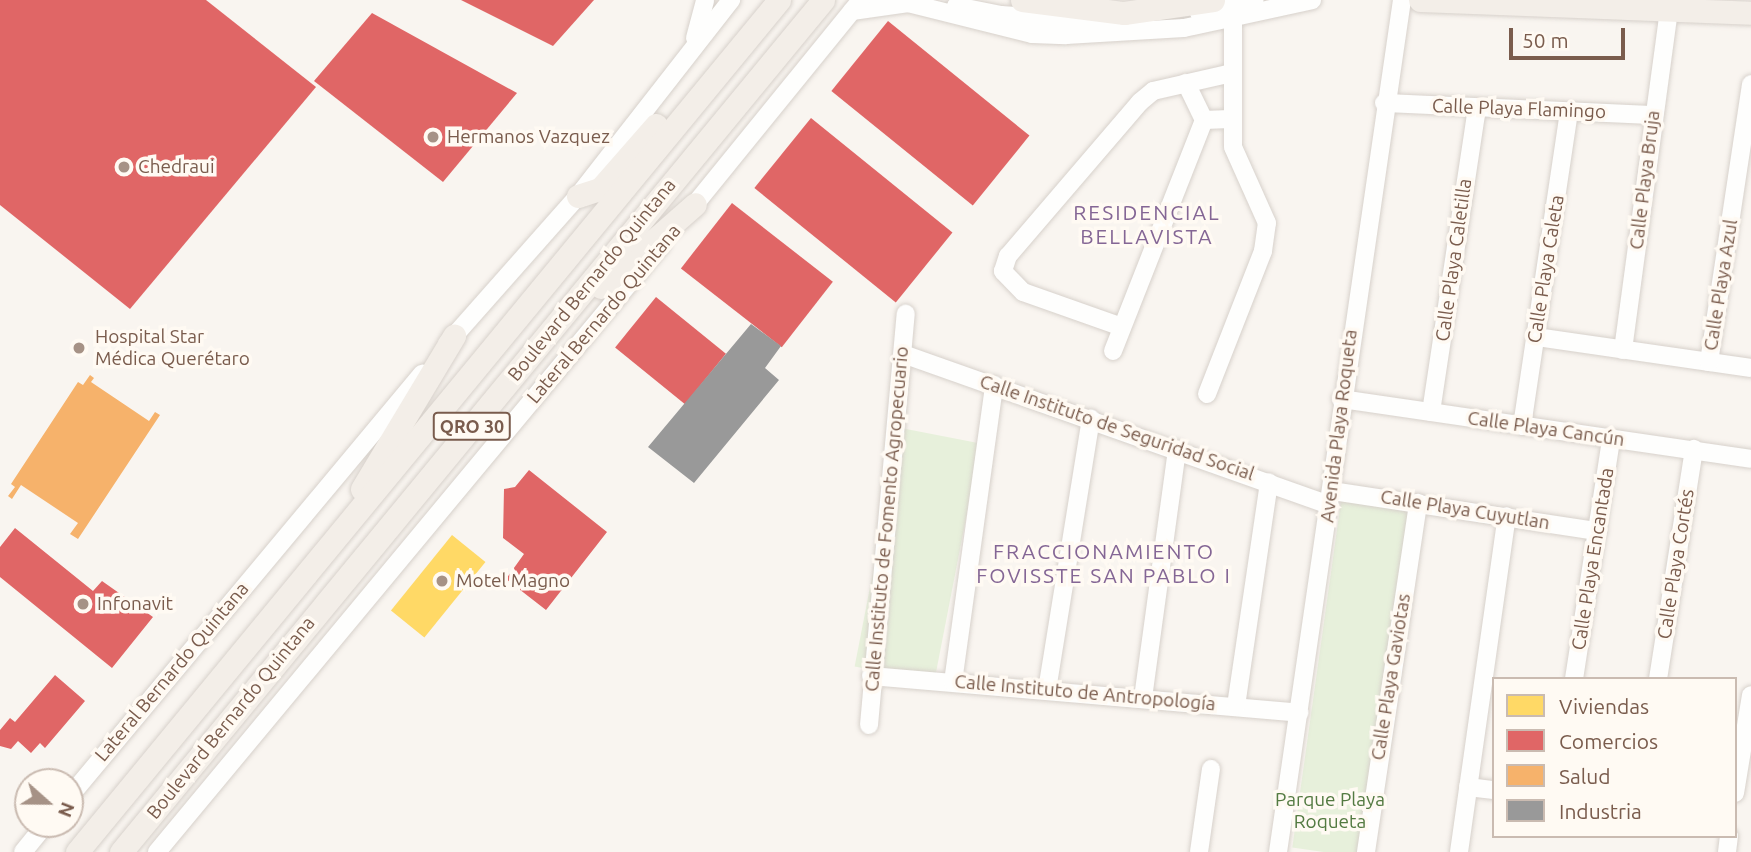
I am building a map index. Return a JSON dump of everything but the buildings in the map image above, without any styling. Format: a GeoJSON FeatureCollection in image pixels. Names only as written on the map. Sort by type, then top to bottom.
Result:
{"type":"FeatureCollection","features":[{"type":"Feature","properties":{"kind":"main road","name":"Boulevard Bernardo Quintana"},"geometry":{"type":"LineString","coordinates":[[77,852],[779,0]]}},
{"type":"Feature","properties":{"kind":"main road","name":"Boulevard Bernardo Quintana"},"geometry":{"type":"LineString","coordinates":[[121,852],[823,0]]}},
{"type":"Feature","properties":{"kind":"main road"},"geometry":{"type":"LineString","coordinates":[[1023,0],[1124,13],[1213,0]]}},
{"type":"Feature","properties":{"kind":"main road"},"geometry":{"type":"LineString","coordinates":[[1420,0],[1751,13]]}},
{"type":"Feature","properties":{"kind":"main road"},"geometry":{"type":"LineString","coordinates":[[578,196],[600,189],[704,72],[747,39]]}},
{"type":"Feature","properties":{"kind":"main road"},"geometry":{"type":"LineString","coordinates":[[546,335],[695,204]]}},
{"type":"Feature","properties":{"kind":"main road"},"geometry":{"type":"LineString","coordinates":[[321,556],[454,336]]}},
{"type":"Feature","properties":{"kind":"street"},"geometry":{"type":"LineString","coordinates":[[694,41],[705,0]]}},
{"type":"Feature","properties":{"kind":"street","name":"Lateral Bernardo Quintana"},"geometry":{"type":"LineString","coordinates":[[84,779],[454,336],[578,196],[694,41],[731,0]]}},
{"type":"Feature","properties":{"kind":"street"},"geometry":{"type":"LineString","coordinates":[[937,0],[1001,15],[1119,23],[1185,16],[1254,0]]}},
{"type":"Feature","properties":{"kind":"street"},"geometry":{"type":"LineString","coordinates":[[857,6],[908,3],[1032,34],[1066,35],[1184,28],[1312,0]]}},
{"type":"Feature","properties":{"kind":"street","name":"Avenida Playa Roqueta"},"geometry":{"type":"LineString","coordinates":[[1278,852],[1331,498],[1340,399],[1402,0]]}},
{"type":"Feature","properties":{"kind":"street","name":"Lateral Bernardo Quintana"},"geometry":{"type":"LineString","coordinates":[[157,852],[857,6]]}},
{"type":"Feature","properties":{"kind":"street","name":"Calle Playa Bruja"},"geometry":{"type":"LineString","coordinates":[[1623,350],[1669,10]]}},
{"type":"Feature","properties":{"kind":"street"},"geometry":{"type":"LineString","coordinates":[[1207,394],[1263,251],[1267,223],[1233,147],[1230,119],[1233,18]]}},
{"type":"Feature","properties":{"kind":"street"},"geometry":{"type":"LineString","coordinates":[[1122,327],[1023,292],[1003,271],[1008,256],[1140,102],[1153,91],[1232,73]]}},
{"type":"Feature","properties":{"kind":"street"},"geometry":{"type":"LineString","coordinates":[[1113,351],[1204,120],[1186,83]]}},
{"type":"Feature","properties":{"kind":"street","name":"Calle Playa Azul"},"geometry":{"type":"LineString","coordinates":[[1709,362],[1751,84]]}},
{"type":"Feature","properties":{"kind":"street","name":"Calle Playa Flamingo"},"geometry":{"type":"LineString","coordinates":[[1384,103],[1653,115]]}},
{"type":"Feature","properties":{"kind":"street","name":"Calle Playa Caletilla"},"geometry":{"type":"LineString","coordinates":[[1432,412],[1477,107]]}},
{"type":"Feature","properties":{"kind":"street","name":"Calle Playa Caleta"},"geometry":{"type":"LineString","coordinates":[[1522,426],[1569,111]]}},
{"type":"Feature","properties":{"kind":"street"},"geometry":{"type":"LineString","coordinates":[[1204,120],[1230,119]]}},
{"type":"Feature","properties":{"kind":"street","name":"Calle Instituto de Fomento Agropecuario"},"geometry":{"type":"LineString","coordinates":[[869,725],[871,676],[906,314]]}},
{"type":"Feature","properties":{"kind":"street"},"geometry":{"type":"LineString","coordinates":[[1536,337],[1751,368]]}},
{"type":"Feature","properties":{"kind":"street","name":"Calle Instituto de Seguridad Social"},"geometry":{"type":"LineString","coordinates":[[903,354],[1269,482],[1331,498]]}},
{"type":"Feature","properties":{"kind":"street"},"geometry":{"type":"LineString","coordinates":[[953,682],[994,386]]}},
{"type":"Feature","properties":{"kind":"street","name":"Calle Playa Cancún"},"geometry":{"type":"LineString","coordinates":[[1340,399],[1751,459]]}},
{"type":"Feature","properties":{"kind":"street"},"geometry":{"type":"LineString","coordinates":[[1047,690],[1091,419]]}},
{"type":"Feature","properties":{"kind":"street","name":"Calle Playa Encantada"},"geometry":{"type":"LineString","coordinates":[[1574,677],[1611,439]]}},
{"type":"Feature","properties":{"kind":"street"},"geometry":{"type":"LineString","coordinates":[[1143,698],[1177,449]]}},
{"type":"Feature","properties":{"kind":"street","name":"Calle Playa Cortés"},"geometry":{"type":"LineString","coordinates":[[1658,677],[1694,450]]}},
{"type":"Feature","properties":{"kind":"street"},"geometry":{"type":"LineString","coordinates":[[1236,706],[1269,482]]}},
{"type":"Feature","properties":{"kind":"street","name":"Calle Playa Cuyutlan"},"geometry":{"type":"LineString","coordinates":[[1331,498],[1418,503],[1598,531]]}},
{"type":"Feature","properties":{"kind":"street","name":"Calle Playa Gaviotas"},"geometry":{"type":"LineString","coordinates":[[1366,852],[1418,503]]}},
{"type":"Feature","properties":{"kind":"street"},"geometry":{"type":"LineString","coordinates":[[1459,852],[1507,516]]}},
{"type":"Feature","properties":{"kind":"street","name":"Calle Instituto de Antropología"},"geometry":{"type":"LineString","coordinates":[[871,676],[1299,713]]}},
{"type":"Feature","properties":{"kind":"street"},"geometry":{"type":"LineString","coordinates":[[1737,781],[1751,695]]}},
{"type":"Feature","properties":{"kind":"street"},"geometry":{"type":"LineString","coordinates":[[1199,852],[1211,769]]}},
{"type":"Feature","properties":{"kind":"street"},"geometry":{"type":"LineString","coordinates":[[1468,787],[1492,790]]}},
{"type":"Feature","properties":{"kind":"street"},"geometry":{"type":"LineString","coordinates":[[23,852],[34,838]]}},
{"type":"Feature","properties":{"kind":"green space"},"geometry":{"type":"Polygon","coordinates":[[[901,428],[981,443],[934,682],[855,667],[901,428]]]}},
{"type":"Feature","properties":{"kind":"green space","name":"Parque Playa Roqueta"},"geometry":{"type":"Polygon","coordinates":[[[1341,501],[1409,511],[1361,852],[1324,852],[1292,848],[1341,501]]]}},
{"type":"Feature","properties":{"kind":"place","name":"Hermanos Vazquez"},"geometry":{"type":"Point","coordinates":[433,137]}},
{"type":"Feature","properties":{"kind":"place","name":"Chedraui"},"geometry":{"type":"Point","coordinates":[124,167]}},
{"type":"Feature","properties":{"kind":"place","name":"Hospital Star Médica Querétaro"},"geometry":{"type":"Point","coordinates":[79,348]}},
{"type":"Feature","properties":{"kind":"place","name":"Motel Magno"},"geometry":{"type":"Point","coordinates":[442,581]}},
{"type":"Feature","properties":{"kind":"place","name":"Infonavit"},"geometry":{"type":"Point","coordinates":[83,604]}},
{"type":"Feature","properties":{"kind":"district","name":"RESIDENCIAL BELLAVISTA"},"geometry":{"type":"Point","coordinates":[1147,224]}},
{"type":"Feature","properties":{"kind":"district","name":"FRACCIONAMIENTO FOVISSTE SAN PABLO I"},"geometry":{"type":"Point","coordinates":[1104,563]}}]}
